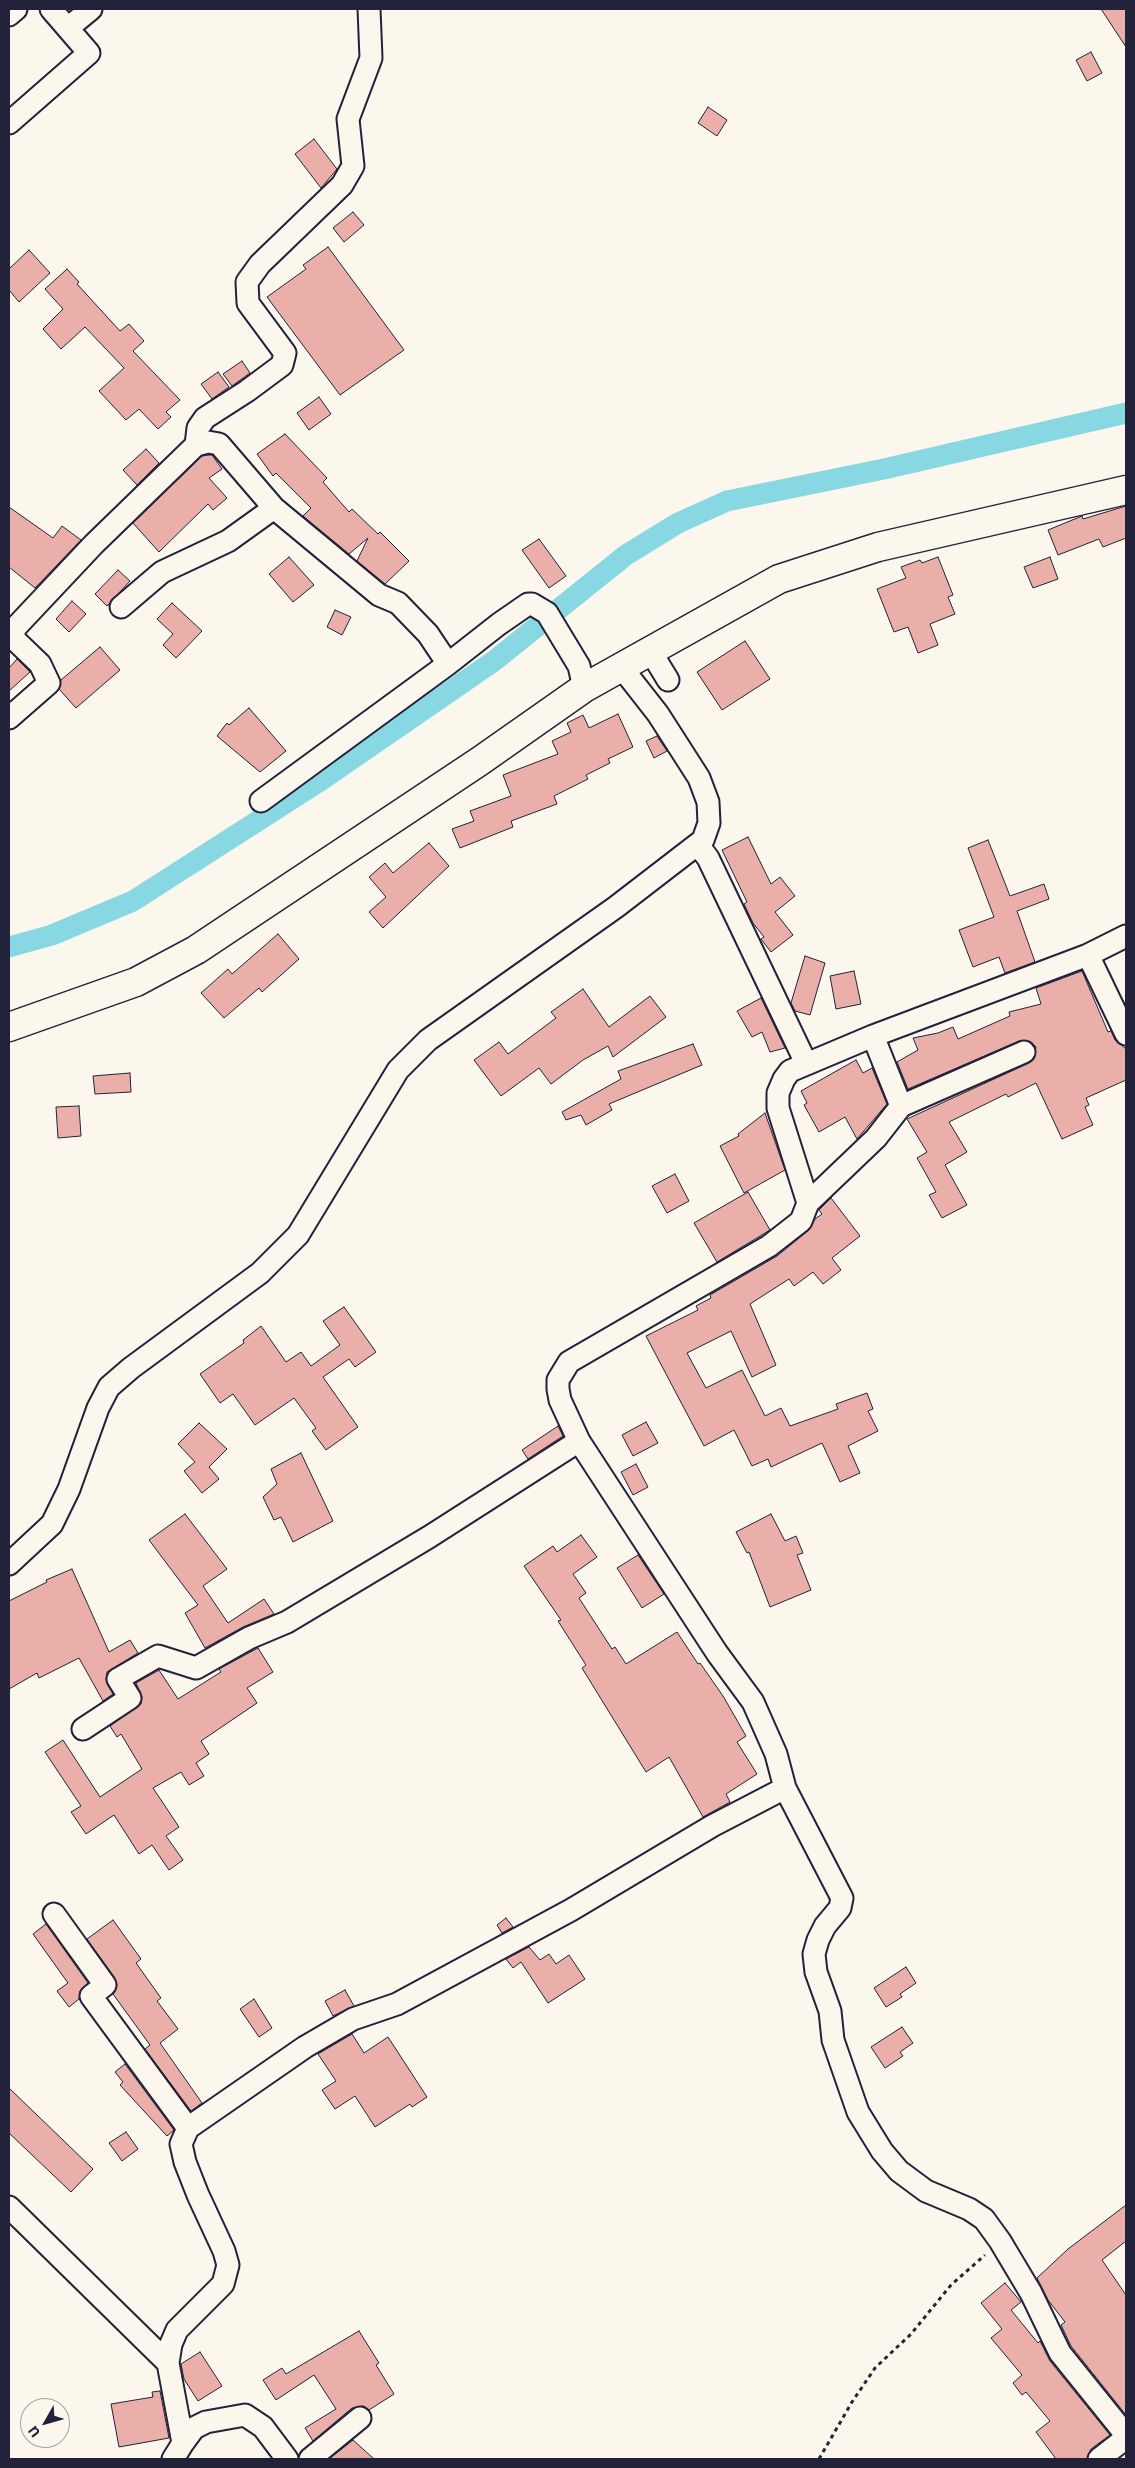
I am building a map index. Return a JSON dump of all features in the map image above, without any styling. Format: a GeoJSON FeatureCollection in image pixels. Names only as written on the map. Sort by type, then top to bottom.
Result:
{"type":"FeatureCollection","features":[{"type":"Feature","properties":{"kind":"street"},"geometry":{"type":"LineString","coordinates":[[9,15],[16,9]]}},
{"type":"Feature","properties":{"kind":"street"},"geometry":{"type":"LineString","coordinates":[[9,123],[89,53],[51,9]]}},
{"type":"Feature","properties":{"kind":"street"},"geometry":{"type":"LineString","coordinates":[[68,28],[91,9]]}},
{"type":"Feature","properties":{"kind":"street"},"geometry":{"type":"LineString","coordinates":[[196,444],[198,428],[205,418],[247,391],[282,364],[285,353],[248,302],[247,282],[260,264],[342,185],[352,166],[348,119],[371,58],[369,9]]}},
{"type":"Feature","properties":{"kind":"street"},"geometry":{"type":"LineString","coordinates":[[9,718],[49,683],[40,664],[14,639],[14,630],[94,544],[196,444],[208,442],[219,444],[274,508],[378,595],[398,603],[428,634],[448,664]]}},
{"type":"Feature","properties":{"kind":"street"},"geometry":{"type":"LineString","coordinates":[[9,1027],[136,982],[196,950],[480,761],[581,677],[622,668],[692,626],[779,579],[822,563],[887,544],[1126,490]]}},
{"type":"Feature","properties":{"kind":"street"},"geometry":{"type":"LineString","coordinates":[[121,607],[162,572],[228,541],[274,508]]}},
{"type":"Feature","properties":{"kind":"street"},"geometry":{"type":"LineString","coordinates":[[261,800],[528,604],[536,605],[548,613],[581,677]]}},
{"type":"Feature","properties":{"kind":"street"},"geometry":{"type":"LineString","coordinates":[[651,652],[668,680]]}},
{"type":"Feature","properties":{"kind":"street"},"geometry":{"type":"LineString","coordinates":[[9,1564],[52,1524],[69,1489],[98,1408],[109,1388],[130,1368],[260,1273],[298,1235],[398,1070],[428,1040],[616,908],[698,846],[703,840],[709,823],[708,802],[699,778],[658,714],[622,668]]}},
{"type":"Feature","properties":{"kind":"street"},"geometry":{"type":"LineString","coordinates":[[698,846],[708,858],[806,1063]]}},
{"type":"Feature","properties":{"kind":"street"},"geometry":{"type":"LineString","coordinates":[[808,1203],[778,1108],[778,1093],[790,1071],[873,1036],[1088,955],[1126,936]]}},
{"type":"Feature","properties":{"kind":"street"},"geometry":{"type":"LineString","coordinates":[[1088,955],[1126,1034]]}},
{"type":"Feature","properties":{"kind":"street"},"geometry":{"type":"LineString","coordinates":[[873,1036],[901,1106]]}},
{"type":"Feature","properties":{"kind":"street"},"geometry":{"type":"LineString","coordinates":[[1024,1052],[901,1106],[876,1138],[808,1203],[804,1215],[796,1227],[769,1246],[569,1362],[558,1380],[558,1389],[560,1400],[579,1441],[717,1653],[753,1702],[776,1754],[785,1788],[842,1898],[840,1908],[825,1926],[818,1940],[815,1963],[816,1972],[830,2011],[833,2040],[858,2112],[882,2151],[899,2171],[926,2191],[968,2209],[984,2219],[1000,2241],[1031,2293],[1060,2353],[1126,2436],[1099,2459]]}},
{"type":"Feature","properties":{"kind":"street"},"geometry":{"type":"LineString","coordinates":[[83,1729],[130,1698],[118,1679],[158,1656],[196,1668],[249,1638],[287,1622],[429,1538],[579,1441]]}},
{"type":"Feature","properties":{"kind":"street"},"geometry":{"type":"LineString","coordinates":[[178,2451],[172,2346],[223,2284],[228,2265],[224,2251],[185,2162],[181,2144],[188,2128],[306,2047],[353,2019],[396,2004],[419,1992],[571,1910],[695,1836],[785,1788]]}},
{"type":"Feature","properties":{"kind":"street"},"geometry":{"type":"LineString","coordinates":[[54,1914],[105,1985],[91,1996],[188,2128]]}},
{"type":"Feature","properties":{"kind":"street"},"geometry":{"type":"LineString","coordinates":[[9,2207],[172,2346]]}},
{"type":"Feature","properties":{"kind":"street"},"geometry":{"type":"LineString","coordinates":[[178,2451],[194,2428],[206,2422],[245,2416],[263,2427],[287,2459]]}},
{"type":"Feature","properties":{"kind":"street"},"geometry":{"type":"LineString","coordinates":[[310,2459],[360,2418]]}},
{"type":"Feature","properties":{"kind":"path"},"geometry":{"type":"LineString","coordinates":[[819,2459],[852,2402],[875,2368],[911,2334],[951,2285],[1000,2241]]}},
{"type":"Feature","properties":{"kind":"building"},"geometry":{"type":"Polygon","coordinates":[[[1101,9],[1126,9],[1126,47],[1101,9]]]}},
{"type":"Feature","properties":{"kind":"building"},"geometry":{"type":"Polygon","coordinates":[[[1091,52],[1102,73],[1087,81],[1076,60],[1091,52]]]}},
{"type":"Feature","properties":{"kind":"building"},"geometry":{"type":"Polygon","coordinates":[[[708,107],[727,120],[717,136],[698,123],[708,107]]]}},
{"type":"Feature","properties":{"kind":"building"},"geometry":{"type":"Polygon","coordinates":[[[314,139],[337,169],[321,188],[295,154],[314,139]]]}},
{"type":"Feature","properties":{"kind":"building"},"geometry":{"type":"Polygon","coordinates":[[[353,212],[364,225],[344,242],[333,228],[353,212]]]}},
{"type":"Feature","properties":{"kind":"building"},"geometry":{"type":"Polygon","coordinates":[[[328,247],[404,350],[340,395],[267,297],[306,269],[303,265],[328,247]]]}},
{"type":"Feature","properties":{"kind":"building"},"geometry":{"type":"Polygon","coordinates":[[[29,250],[50,273],[19,302],[9,290],[9,269],[29,250]]]}},
{"type":"Feature","properties":{"kind":"building"},"geometry":{"type":"Polygon","coordinates":[[[67,269],[79,282],[77,284],[120,331],[129,324],[144,341],[133,351],[180,400],[166,412],[171,417],[158,429],[139,409],[126,420],[99,391],[124,368],[85,327],[61,349],[43,329],[63,309],[45,289],[67,269]]]}},
{"type":"Feature","properties":{"kind":"building"},"geometry":{"type":"Polygon","coordinates":[[[242,361],[250,373],[232,386],[223,374],[242,361]]]}},
{"type":"Feature","properties":{"kind":"building"},"geometry":{"type":"Polygon","coordinates":[[[218,372],[229,387],[212,399],[201,384],[218,372]]]}},
{"type":"Feature","properties":{"kind":"building"},"geometry":{"type":"Polygon","coordinates":[[[319,397],[331,414],[309,430],[297,413],[319,397]]]}},
{"type":"Feature","properties":{"kind":"building"},"geometry":{"type":"Polygon","coordinates":[[[285,434],[327,478],[323,482],[349,512],[352,509],[378,534],[380,532],[409,561],[385,584],[357,561],[368,538],[349,554],[303,516],[311,508],[276,473],[273,476],[257,454],[285,434]]]}},
{"type":"Feature","properties":{"kind":"building"},"geometry":{"type":"Polygon","coordinates":[[[146,449],[159,463],[137,485],[123,470],[146,449]]]}},
{"type":"Feature","properties":{"kind":"building"},"geometry":{"type":"Polygon","coordinates":[[[212,455],[222,469],[209,478],[227,498],[213,510],[208,504],[159,552],[133,523],[202,456],[212,455]]]}},
{"type":"Feature","properties":{"kind":"building"},"geometry":{"type":"Polygon","coordinates":[[[1126,506],[1126,538],[1103,547],[1099,539],[1058,555],[1048,530],[1082,516],[1083,519],[1126,506]]]}},
{"type":"Feature","properties":{"kind":"building"},"geometry":{"type":"Polygon","coordinates":[[[9,507],[53,538],[62,526],[81,540],[35,588],[9,567],[9,507]]]}},
{"type":"Feature","properties":{"kind":"building"},"geometry":{"type":"Polygon","coordinates":[[[539,539],[566,576],[549,588],[522,550],[539,539]]]}},
{"type":"Feature","properties":{"kind":"building"},"geometry":{"type":"Polygon","coordinates":[[[289,557],[314,585],[293,602],[269,574],[289,557]]]}},
{"type":"Feature","properties":{"kind":"building"},"geometry":{"type":"Polygon","coordinates":[[[938,557],[953,595],[948,597],[955,614],[930,624],[938,645],[918,653],[908,627],[894,632],[877,589],[906,578],[901,567],[920,560],[922,563],[938,557]]]}},
{"type":"Feature","properties":{"kind":"building"},"geometry":{"type":"Polygon","coordinates":[[[1050,557],[1058,579],[1033,588],[1024,567],[1050,557]]]}},
{"type":"Feature","properties":{"kind":"building"},"geometry":{"type":"Polygon","coordinates":[[[118,570],[130,581],[107,606],[95,594],[118,570]]]}},
{"type":"Feature","properties":{"kind":"building"},"geometry":{"type":"Polygon","coordinates":[[[72,601],[86,614],[69,632],[56,619],[72,601]]]}},
{"type":"Feature","properties":{"kind":"building"},"geometry":{"type":"Polygon","coordinates":[[[172,603],[202,631],[176,658],[163,645],[173,634],[157,619],[172,603]]]}},
{"type":"Feature","properties":{"kind":"building"},"geometry":{"type":"Polygon","coordinates":[[[335,610],[351,617],[342,635],[327,627],[335,610]]]}},
{"type":"Feature","properties":{"kind":"building"},"geometry":{"type":"Polygon","coordinates":[[[745,641],[770,679],[722,710],[697,672],[745,641]]]}},
{"type":"Feature","properties":{"kind":"building"},"geometry":{"type":"Polygon","coordinates":[[[100,647],[120,670],[76,708],[59,689],[61,680],[100,647]]]}},
{"type":"Feature","properties":{"kind":"building"},"geometry":{"type":"Polygon","coordinates":[[[17,659],[30,672],[9,691],[9,668],[17,659]]]}},
{"type":"Feature","properties":{"kind":"building"},"geometry":{"type":"Polygon","coordinates":[[[249,708],[286,751],[260,772],[217,736],[227,723],[229,725],[249,708]]]}},
{"type":"Feature","properties":{"kind":"building"},"geometry":{"type":"Polygon","coordinates":[[[618,714],[633,747],[608,759],[610,763],[586,775],[588,779],[554,796],[557,804],[511,821],[513,827],[460,848],[452,829],[474,821],[470,811],[511,796],[503,775],[558,754],[552,741],[571,732],[567,723],[583,715],[589,728],[618,714]]]}},
{"type":"Feature","properties":{"kind":"building"},"geometry":{"type":"Polygon","coordinates":[[[657,736],[667,751],[654,758],[646,741],[657,736]]]}},
{"type":"Feature","properties":{"kind":"building"},"geometry":{"type":"Polygon","coordinates":[[[748,837],[771,884],[780,877],[795,896],[775,912],[793,935],[771,952],[761,939],[764,937],[753,923],[744,904],[747,902],[722,850],[748,837]]]}},
{"type":"Feature","properties":{"kind":"building"},"geometry":{"type":"Polygon","coordinates":[[[988,840],[1010,896],[1044,884],[1049,899],[1017,911],[1035,962],[1005,973],[999,957],[973,967],[959,930],[994,917],[968,848],[988,840]]]}},
{"type":"Feature","properties":{"kind":"building"},"geometry":{"type":"Polygon","coordinates":[[[429,843],[449,866],[383,928],[369,912],[386,897],[369,877],[385,863],[393,873],[429,843]]]}},
{"type":"Feature","properties":{"kind":"building"},"geometry":{"type":"Polygon","coordinates":[[[278,934],[299,959],[262,992],[259,988],[224,1018],[201,993],[228,969],[232,974],[278,934]]]}},
{"type":"Feature","properties":{"kind":"building"},"geometry":{"type":"Polygon","coordinates":[[[805,956],[825,963],[810,1015],[795,1011],[791,1003],[805,956]]]}},
{"type":"Feature","properties":{"kind":"building"},"geometry":{"type":"Polygon","coordinates":[[[854,971],[861,1004],[836,1009],[830,976],[854,971]]]}},
{"type":"Feature","properties":{"kind":"building"},"geometry":{"type":"Polygon","coordinates":[[[1082,971],[1108,1032],[1111,1031],[1115,1040],[1126,1049],[1126,1080],[1086,1098],[1089,1105],[1085,1107],[1093,1125],[1062,1139],[1036,1083],[1008,1097],[1006,1094],[949,1122],[967,1152],[945,1165],[967,1205],[942,1218],[929,1195],[936,1192],[917,1158],[927,1152],[907,1119],[1029,1063],[1034,1059],[1036,1047],[1031,1042],[1019,1041],[908,1089],[897,1062],[918,1050],[913,1038],[938,1033],[953,1027],[958,1039],[1010,1016],[1009,1012],[1041,1004],[1036,988],[1082,971]]]}},
{"type":"Feature","properties":{"kind":"building"},"geometry":{"type":"Polygon","coordinates":[[[583,989],[609,1027],[650,996],[666,1017],[613,1057],[608,1046],[583,1060],[551,1084],[539,1068],[501,1096],[474,1060],[499,1042],[508,1054],[556,1018],[551,1012],[583,989]]]}},
{"type":"Feature","properties":{"kind":"building"},"geometry":{"type":"Polygon","coordinates":[[[761,998],[785,1048],[770,1052],[762,1032],[752,1037],[737,1011],[761,998]]]}},
{"type":"Feature","properties":{"kind":"building"},"geometry":{"type":"Polygon","coordinates":[[[693,1044],[702,1065],[609,1104],[612,1110],[586,1125],[581,1115],[566,1120],[562,1112],[621,1079],[618,1071],[693,1044]]]}},
{"type":"Feature","properties":{"kind":"building"},"geometry":{"type":"Polygon","coordinates":[[[856,1060],[863,1073],[872,1068],[887,1104],[857,1139],[845,1117],[819,1132],[804,1105],[807,1103],[801,1091],[856,1060]]]}},
{"type":"Feature","properties":{"kind":"building"},"geometry":{"type":"Polygon","coordinates":[[[130,1073],[131,1092],[95,1094],[93,1076],[130,1073]]]}},
{"type":"Feature","properties":{"kind":"building"},"geometry":{"type":"Polygon","coordinates":[[[79,1106],[81,1136],[58,1138],[56,1107],[79,1106]]]}},
{"type":"Feature","properties":{"kind":"building"},"geometry":{"type":"Polygon","coordinates":[[[765,1113],[785,1170],[744,1193],[720,1146],[739,1136],[738,1134],[765,1113]]]}},
{"type":"Feature","properties":{"kind":"building"},"geometry":{"type":"Polygon","coordinates":[[[675,1174],[689,1201],[667,1213],[652,1186],[675,1174]]]}},
{"type":"Feature","properties":{"kind":"building"},"geometry":{"type":"Polygon","coordinates":[[[748,1192],[770,1230],[717,1262],[694,1223],[748,1192]]]}},
{"type":"Feature","properties":{"kind":"building"},"geometry":{"type":"Polygon","coordinates":[[[831,1198],[860,1236],[832,1258],[841,1270],[823,1284],[813,1272],[794,1286],[789,1279],[750,1304],[776,1365],[752,1377],[731,1331],[687,1353],[706,1388],[742,1370],[765,1416],[781,1408],[790,1426],[838,1409],[836,1404],[867,1393],[873,1409],[868,1411],[878,1431],[848,1446],[860,1473],[840,1482],[822,1443],[771,1467],[768,1459],[752,1466],[734,1430],[704,1446],[646,1336],[698,1310],[696,1306],[711,1298],[710,1295],[777,1256],[809,1230],[815,1219],[822,1214],[819,1210],[831,1198]]]}},
{"type":"Feature","properties":{"kind":"building"},"geometry":{"type":"Polygon","coordinates":[[[344,1307],[376,1352],[355,1367],[349,1359],[323,1377],[358,1427],[326,1450],[312,1431],[316,1428],[294,1398],[255,1425],[233,1394],[220,1403],[200,1374],[244,1343],[243,1340],[261,1326],[286,1362],[301,1352],[311,1366],[340,1345],[323,1321],[344,1307]]]}},
{"type":"Feature","properties":{"kind":"building"},"geometry":{"type":"Polygon","coordinates":[[[646,1422],[658,1443],[633,1456],[622,1435],[646,1422]]]}},
{"type":"Feature","properties":{"kind":"building"},"geometry":{"type":"Polygon","coordinates":[[[199,1423],[227,1449],[209,1467],[219,1479],[202,1493],[184,1471],[195,1462],[178,1444],[199,1423]]]}},
{"type":"Feature","properties":{"kind":"building"},"geometry":{"type":"Polygon","coordinates":[[[558,1426],[563,1436],[528,1459],[522,1450],[558,1426]]]}},
{"type":"Feature","properties":{"kind":"building"},"geometry":{"type":"Polygon","coordinates":[[[301,1453],[333,1521],[293,1542],[281,1517],[274,1520],[263,1497],[277,1484],[271,1469],[301,1453]]]}},
{"type":"Feature","properties":{"kind":"building"},"geometry":{"type":"Polygon","coordinates":[[[636,1464],[648,1487],[633,1495],[621,1472],[636,1464]]]}},
{"type":"Feature","properties":{"kind":"building"},"geometry":{"type":"Polygon","coordinates":[[[185,1514],[227,1569],[203,1586],[228,1623],[264,1599],[274,1614],[243,1627],[205,1648],[185,1613],[198,1605],[149,1540],[185,1514]]]}},
{"type":"Feature","properties":{"kind":"building"},"geometry":{"type":"Polygon","coordinates":[[[771,1514],[785,1541],[796,1536],[803,1553],[797,1555],[811,1590],[770,1607],[749,1552],[747,1553],[736,1532],[771,1514]]]}},
{"type":"Feature","properties":{"kind":"building"},"geometry":{"type":"Polygon","coordinates":[[[581,1535],[597,1557],[573,1574],[586,1593],[579,1598],[612,1649],[615,1647],[626,1664],[677,1632],[698,1664],[700,1663],[723,1696],[746,1736],[737,1742],[757,1774],[726,1794],[730,1802],[703,1817],[669,1757],[646,1772],[582,1668],[586,1665],[558,1621],[561,1620],[524,1566],[553,1546],[557,1552],[581,1535]]]}},
{"type":"Feature","properties":{"kind":"building"},"geometry":{"type":"Polygon","coordinates":[[[638,1555],[664,1594],[642,1608],[617,1568],[638,1555]]]}},
{"type":"Feature","properties":{"kind":"building"},"geometry":{"type":"Polygon","coordinates":[[[72,1569],[109,1652],[130,1640],[138,1653],[107,1672],[106,1680],[113,1694],[103,1701],[79,1658],[39,1678],[37,1673],[9,1689],[9,1601],[47,1582],[46,1580],[72,1569]]]}},
{"type":"Feature","properties":{"kind":"building"},"geometry":{"type":"Polygon","coordinates":[[[258,1648],[273,1672],[247,1688],[257,1703],[201,1741],[209,1754],[196,1763],[204,1776],[189,1785],[181,1772],[153,1788],[179,1827],[166,1836],[183,1860],[169,1870],[152,1845],[139,1854],[114,1815],[86,1834],[71,1812],[81,1806],[45,1752],[63,1740],[100,1797],[142,1769],[121,1734],[117,1737],[110,1726],[141,1704],[142,1697],[136,1683],[159,1670],[178,1699],[221,1672],[219,1669],[258,1648]]]}},
{"type":"Feature","properties":{"kind":"building"},"geometry":{"type":"Polygon","coordinates":[[[506,1918],[513,1927],[502,1933],[497,1925],[506,1918]]]}},
{"type":"Feature","properties":{"kind":"building"},"geometry":{"type":"Polygon","coordinates":[[[113,1920],[141,1959],[136,1963],[161,1998],[157,2001],[178,2029],[160,2043],[202,2103],[191,2111],[145,2049],[150,2045],[113,1994],[117,1984],[115,1978],[87,1939],[113,1920]]]}},
{"type":"Feature","properties":{"kind":"building"},"geometry":{"type":"Polygon","coordinates":[[[46,1924],[88,1983],[80,1991],[79,1999],[69,2007],[57,1991],[68,1983],[33,1934],[46,1924]]]}},
{"type":"Feature","properties":{"kind":"building"},"geometry":{"type":"Polygon","coordinates":[[[529,1947],[540,1960],[549,1954],[556,1964],[569,1955],[585,1979],[548,2003],[521,1962],[513,1968],[506,1959],[529,1947]]]}},
{"type":"Feature","properties":{"kind":"building"},"geometry":{"type":"Polygon","coordinates":[[[906,1967],[916,1983],[900,1994],[902,1997],[886,2007],[874,1988],[906,1967]]]}},
{"type":"Feature","properties":{"kind":"building"},"geometry":{"type":"Polygon","coordinates":[[[345,1990],[354,2006],[333,2016],[325,2001],[345,1990]]]}},
{"type":"Feature","properties":{"kind":"building"},"geometry":{"type":"Polygon","coordinates":[[[254,1999],[272,2028],[259,2037],[240,2009],[254,1999]]]}},
{"type":"Feature","properties":{"kind":"building"},"geometry":{"type":"Polygon","coordinates":[[[902,2027],[913,2043],[900,2052],[903,2056],[885,2068],[871,2047],[902,2027]]]}},
{"type":"Feature","properties":{"kind":"building"},"geometry":{"type":"Polygon","coordinates":[[[352,2034],[364,2053],[388,2037],[427,2097],[412,2107],[410,2104],[375,2127],[355,2096],[335,2109],[322,2090],[336,2081],[318,2054],[352,2034]]]}},
{"type":"Feature","properties":{"kind":"building"},"geometry":{"type":"Polygon","coordinates":[[[125,2064],[174,2130],[167,2136],[120,2085],[123,2082],[115,2072],[125,2064]]]}},
{"type":"Feature","properties":{"kind":"building"},"geometry":{"type":"Polygon","coordinates":[[[9,2088],[93,2169],[71,2192],[9,2133],[9,2088]]]}},
{"type":"Feature","properties":{"kind":"building"},"geometry":{"type":"Polygon","coordinates":[[[126,2132],[138,2149],[122,2161],[109,2143],[126,2132]]]}},
{"type":"Feature","properties":{"kind":"building"},"geometry":{"type":"Polygon","coordinates":[[[1126,2205],[1126,2241],[1102,2260],[1126,2295],[1126,2415],[1071,2346],[1061,2325],[1065,2322],[1048,2300],[1037,2278],[1068,2249],[1126,2205]]]}},
{"type":"Feature","properties":{"kind":"building"},"geometry":{"type":"Polygon","coordinates":[[[1005,2283],[1021,2302],[1011,2310],[1038,2343],[1040,2341],[1050,2361],[1110,2435],[1091,2449],[1087,2459],[1056,2459],[1036,2432],[1050,2421],[1026,2392],[1022,2395],[1013,2383],[1022,2375],[991,2338],[1002,2329],[981,2303],[1005,2283]]]}},
{"type":"Feature","properties":{"kind":"building"},"geometry":{"type":"Polygon","coordinates":[[[359,2331],[379,2363],[376,2365],[394,2394],[369,2410],[364,2406],[352,2408],[313,2441],[305,2428],[336,2409],[314,2375],[276,2400],[263,2380],[282,2368],[286,2374],[359,2331]]]}},
{"type":"Feature","properties":{"kind":"building"},"geometry":{"type":"Polygon","coordinates":[[[200,2352],[222,2386],[198,2401],[184,2379],[181,2364],[200,2352]]]}},
{"type":"Feature","properties":{"kind":"building"},"geometry":{"type":"Polygon","coordinates":[[[160,2391],[169,2438],[119,2447],[111,2404],[153,2397],[152,2392],[160,2391]]]}},
{"type":"Feature","properties":{"kind":"building"},"geometry":{"type":"Polygon","coordinates":[[[353,2440],[374,2459],[329,2459],[353,2440]]]}},
{"type":"Feature","properties":{"kind":"waterway"},"geometry":{"type":"LineString","coordinates":[[9,947],[52,935],[133,901],[317,783],[494,661],[626,555],[678,523],[727,501],[884,469],[1126,413]]}}]}
